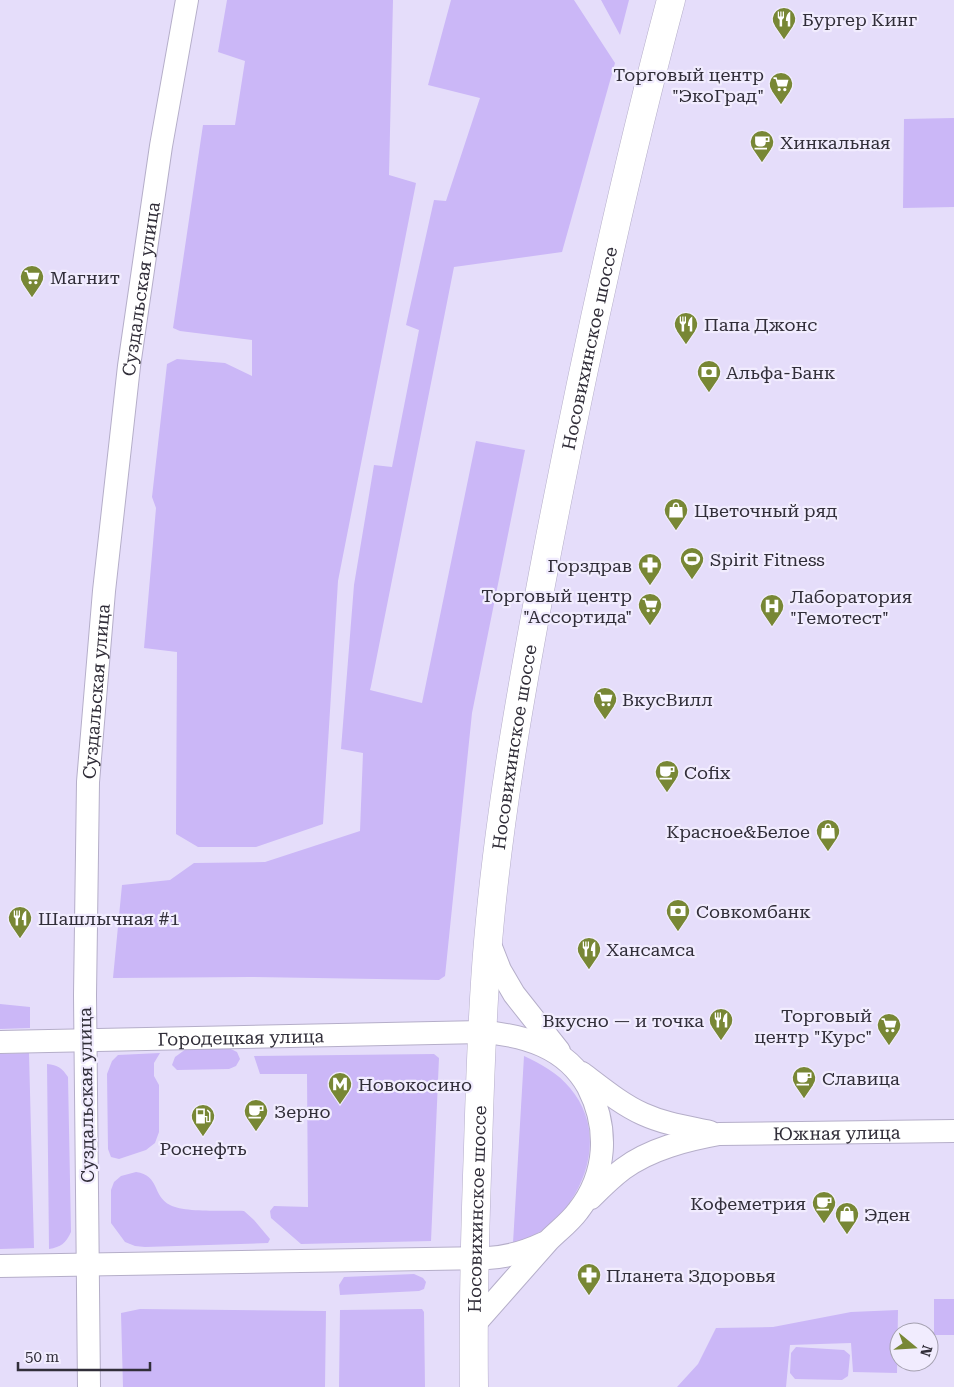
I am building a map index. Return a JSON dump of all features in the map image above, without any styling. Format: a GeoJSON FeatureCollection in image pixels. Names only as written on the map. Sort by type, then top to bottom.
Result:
{"type":"FeatureCollection","features":[{"type":"Feature","properties":{"kind":"main road","name":"Носовихинское шоссе"},"geometry":{"type":"LineString","coordinates":[[474,1387],[474,1258],[482,1032],[488,940],[502,820],[520,696],[563,468],[622,199],[670,0]]}},
{"type":"Feature","properties":{"kind":"street","name":"Суздальская улица"},"geometry":{"type":"LineString","coordinates":[[89,1387],[85,1040],[88,782],[104,590],[129,366],[161,146],[187,0]]}},
{"type":"Feature","properties":{"kind":"street"},"geometry":{"type":"LineString","coordinates":[[473,1326],[550,1240],[578,1212],[596,1180],[602,1160],[603,1136],[593,1096],[514,994],[500,970],[488,940]]}},
{"type":"Feature","properties":{"kind":"street","name":"Городецкая улица"},"geometry":{"type":"LineString","coordinates":[[0,1042],[482,1032],[520,1036],[547,1048],[570,1064]]}},
{"type":"Feature","properties":{"kind":"street","name":"Южная улица"},"geometry":{"type":"LineString","coordinates":[[570,1064],[625,1104],[644,1114],[678,1126],[718,1134]]}},
{"type":"Feature","properties":{"kind":"street","name":"Южная улица"},"geometry":{"type":"LineString","coordinates":[[578,1212],[605,1184],[624,1168],[660,1150],[692,1139],[718,1134],[954,1131]]}},
{"type":"Feature","properties":{"kind":"street"},"geometry":{"type":"LineString","coordinates":[[0,1266],[508,1257],[550,1240]]}},
{"type":"Feature","properties":{"kind":"shaded area"},"geometry":{"type":"Polygon","coordinates":[[[227,0],[393,0],[389,175],[416,183],[338,581],[323,824],[256,847],[198,847],[176,834],[177,652],[144,648],[156,508],[152,497],[167,364],[177,359],[225,363],[252,376],[252,340],[180,331],[173,328],[203,125],[235,125],[245,61],[218,52],[227,0]]]}},
{"type":"Feature","properties":{"kind":"shaded area"},"geometry":{"type":"Polygon","coordinates":[[[451,0],[574,0],[615,63],[562,252],[454,267],[370,690],[422,703],[476,441],[525,450],[472,713],[445,976],[439,980],[250,977],[113,978],[122,885],[170,880],[194,863],[265,862],[360,831],[363,753],[341,749],[354,585],[374,465],[392,467],[419,330],[406,325],[434,200],[446,201],[480,98],[428,85],[451,0]]]}},
{"type":"Feature","properties":{"kind":"shaded area"},"geometry":{"type":"Polygon","coordinates":[[[601,0],[629,0],[620,35],[601,0]]]}},
{"type":"Feature","properties":{"kind":"shaded area"},"geometry":{"type":"Polygon","coordinates":[[[954,118],[954,207],[903,208],[904,119],[954,118]]]}},
{"type":"Feature","properties":{"kind":"shaded area"},"geometry":{"type":"Polygon","coordinates":[[[0,1004],[30,1007],[30,1028],[0,1029],[0,1004]]]}},
{"type":"Feature","properties":{"kind":"shaded area"},"geometry":{"type":"Polygon","coordinates":[[[186,1049],[231,1049],[237,1052],[240,1059],[236,1066],[229,1069],[177,1070],[172,1065],[175,1057],[186,1049]]]}},
{"type":"Feature","properties":{"kind":"shaded area"},"geometry":{"type":"Polygon","coordinates":[[[29,1053],[34,1248],[0,1249],[0,1054],[29,1053]]]}},
{"type":"Feature","properties":{"kind":"shaded area"},"geometry":{"type":"Polygon","coordinates":[[[160,1053],[154,1063],[154,1076],[159,1085],[159,1132],[155,1143],[146,1150],[119,1159],[111,1157],[108,1149],[107,1074],[112,1061],[118,1055],[160,1053]]]}},
{"type":"Feature","properties":{"kind":"shaded area"},"geometry":{"type":"Polygon","coordinates":[[[434,1054],[439,1058],[431,1241],[301,1244],[271,1218],[270,1211],[274,1206],[308,1207],[307,1074],[260,1074],[254,1056],[434,1054]]]}},
{"type":"Feature","properties":{"kind":"shaded area"},"geometry":{"type":"Polygon","coordinates":[[[524,1056],[555,1073],[570,1088],[586,1115],[590,1145],[584,1174],[565,1209],[552,1223],[540,1231],[513,1243],[524,1056]]]}},
{"type":"Feature","properties":{"kind":"shaded area"},"geometry":{"type":"Polygon","coordinates":[[[47,1064],[54,1065],[64,1071],[68,1077],[71,1232],[63,1244],[49,1249],[47,1064]]]}},
{"type":"Feature","properties":{"kind":"shaded area"},"geometry":{"type":"Polygon","coordinates":[[[136,1172],[149,1177],[164,1201],[177,1208],[244,1211],[270,1239],[268,1243],[145,1247],[125,1242],[111,1223],[111,1190],[114,1182],[121,1176],[136,1172]]]}},
{"type":"Feature","properties":{"kind":"shaded area"},"geometry":{"type":"Polygon","coordinates":[[[414,1274],[423,1278],[426,1282],[424,1289],[419,1291],[340,1295],[339,1285],[344,1277],[414,1274]]]}},
{"type":"Feature","properties":{"kind":"shaded area"},"geometry":{"type":"Polygon","coordinates":[[[934,1299],[954,1299],[954,1335],[939,1335],[939,1322],[934,1322],[934,1299]]]}},
{"type":"Feature","properties":{"kind":"shaded area"},"geometry":{"type":"Polygon","coordinates":[[[140,1309],[326,1311],[325,1387],[123,1387],[121,1313],[140,1309]]]}},
{"type":"Feature","properties":{"kind":"shaded area"},"geometry":{"type":"Polygon","coordinates":[[[422,1309],[424,1312],[425,1387],[339,1387],[340,1310],[422,1309]]]}},
{"type":"Feature","properties":{"kind":"shaded area"},"geometry":{"type":"Polygon","coordinates":[[[898,1310],[898,1322],[889,1322],[889,1372],[897,1373],[853,1372],[851,1343],[790,1345],[786,1387],[677,1387],[698,1364],[716,1328],[773,1327],[851,1312],[898,1310]]]}},
{"type":"Feature","properties":{"kind":"shaded area"},"geometry":{"type":"Polygon","coordinates":[[[796,1347],[844,1350],[850,1355],[848,1376],[842,1380],[795,1379],[790,1373],[791,1353],[796,1347]]]}},
{"type":"Feature","properties":{"kind":"place","name":"Бургер Кинг"},"geometry":{"type":"Point","coordinates":[784,40]}},
{"type":"Feature","properties":{"kind":"place","name":"Торговый центр \"ЭкоГрад\""},"geometry":{"type":"Point","coordinates":[781,105]}},
{"type":"Feature","properties":{"kind":"place","name":"Хинкальная"},"geometry":{"type":"Point","coordinates":[762,163]}},
{"type":"Feature","properties":{"kind":"place","name":"Магнит"},"geometry":{"type":"Point","coordinates":[32,298]}},
{"type":"Feature","properties":{"kind":"place","name":"Папа Джонс"},"geometry":{"type":"Point","coordinates":[686,345]}},
{"type":"Feature","properties":{"kind":"place","name":"Альфа-Банк"},"geometry":{"type":"Point","coordinates":[709,393]}},
{"type":"Feature","properties":{"kind":"place","name":"Цветочный ряд"},"geometry":{"type":"Point","coordinates":[676,531]}},
{"type":"Feature","properties":{"kind":"place","name":"Spirit Fitness"},"geometry":{"type":"Point","coordinates":[692,580]}},
{"type":"Feature","properties":{"kind":"place","name":"Горздрав"},"geometry":{"type":"Point","coordinates":[650,586]}},
{"type":"Feature","properties":{"kind":"place","name":"Торговый центр \"Ассортида\""},"geometry":{"type":"Point","coordinates":[650,626]}},
{"type":"Feature","properties":{"kind":"place","name":"Лаборатория \"Гемотест\""},"geometry":{"type":"Point","coordinates":[772,627]}},
{"type":"Feature","properties":{"kind":"place","name":"ВкусВилл"},"geometry":{"type":"Point","coordinates":[605,720]}},
{"type":"Feature","properties":{"kind":"place","name":"Cofix"},"geometry":{"type":"Point","coordinates":[667,793]}},
{"type":"Feature","properties":{"kind":"place","name":"Красное&Белое"},"geometry":{"type":"Point","coordinates":[828,852]}},
{"type":"Feature","properties":{"kind":"place","name":"Совкомбанк"},"geometry":{"type":"Point","coordinates":[678,932]}},
{"type":"Feature","properties":{"kind":"place","name":"Шашлычная #1"},"geometry":{"type":"Point","coordinates":[20,939]}},
{"type":"Feature","properties":{"kind":"place","name":"Хансамса"},"geometry":{"type":"Point","coordinates":[589,970]}},
{"type":"Feature","properties":{"kind":"place","name":"Вкусно — и точка"},"geometry":{"type":"Point","coordinates":[721,1041]}},
{"type":"Feature","properties":{"kind":"place","name":"Торговый центр \"Курс\""},"geometry":{"type":"Point","coordinates":[889,1046]}},
{"type":"Feature","properties":{"kind":"place","name":"Славица"},"geometry":{"type":"Point","coordinates":[804,1099]}},
{"type":"Feature","properties":{"kind":"place","name":"Новокосино"},"geometry":{"type":"Point","coordinates":[340,1105]}},
{"type":"Feature","properties":{"kind":"place","name":"Зерно"},"geometry":{"type":"Point","coordinates":[256,1132]}},
{"type":"Feature","properties":{"kind":"place","name":"Роснефть"},"geometry":{"type":"Point","coordinates":[203,1137]}},
{"type":"Feature","properties":{"kind":"place","name":"Кофеметрия"},"geometry":{"type":"Point","coordinates":[824,1224]}},
{"type":"Feature","properties":{"kind":"place","name":"Эден"},"geometry":{"type":"Point","coordinates":[847,1235]}},
{"type":"Feature","properties":{"kind":"place","name":"Планета Здоровья"},"geometry":{"type":"Point","coordinates":[589,1296]}}]}
